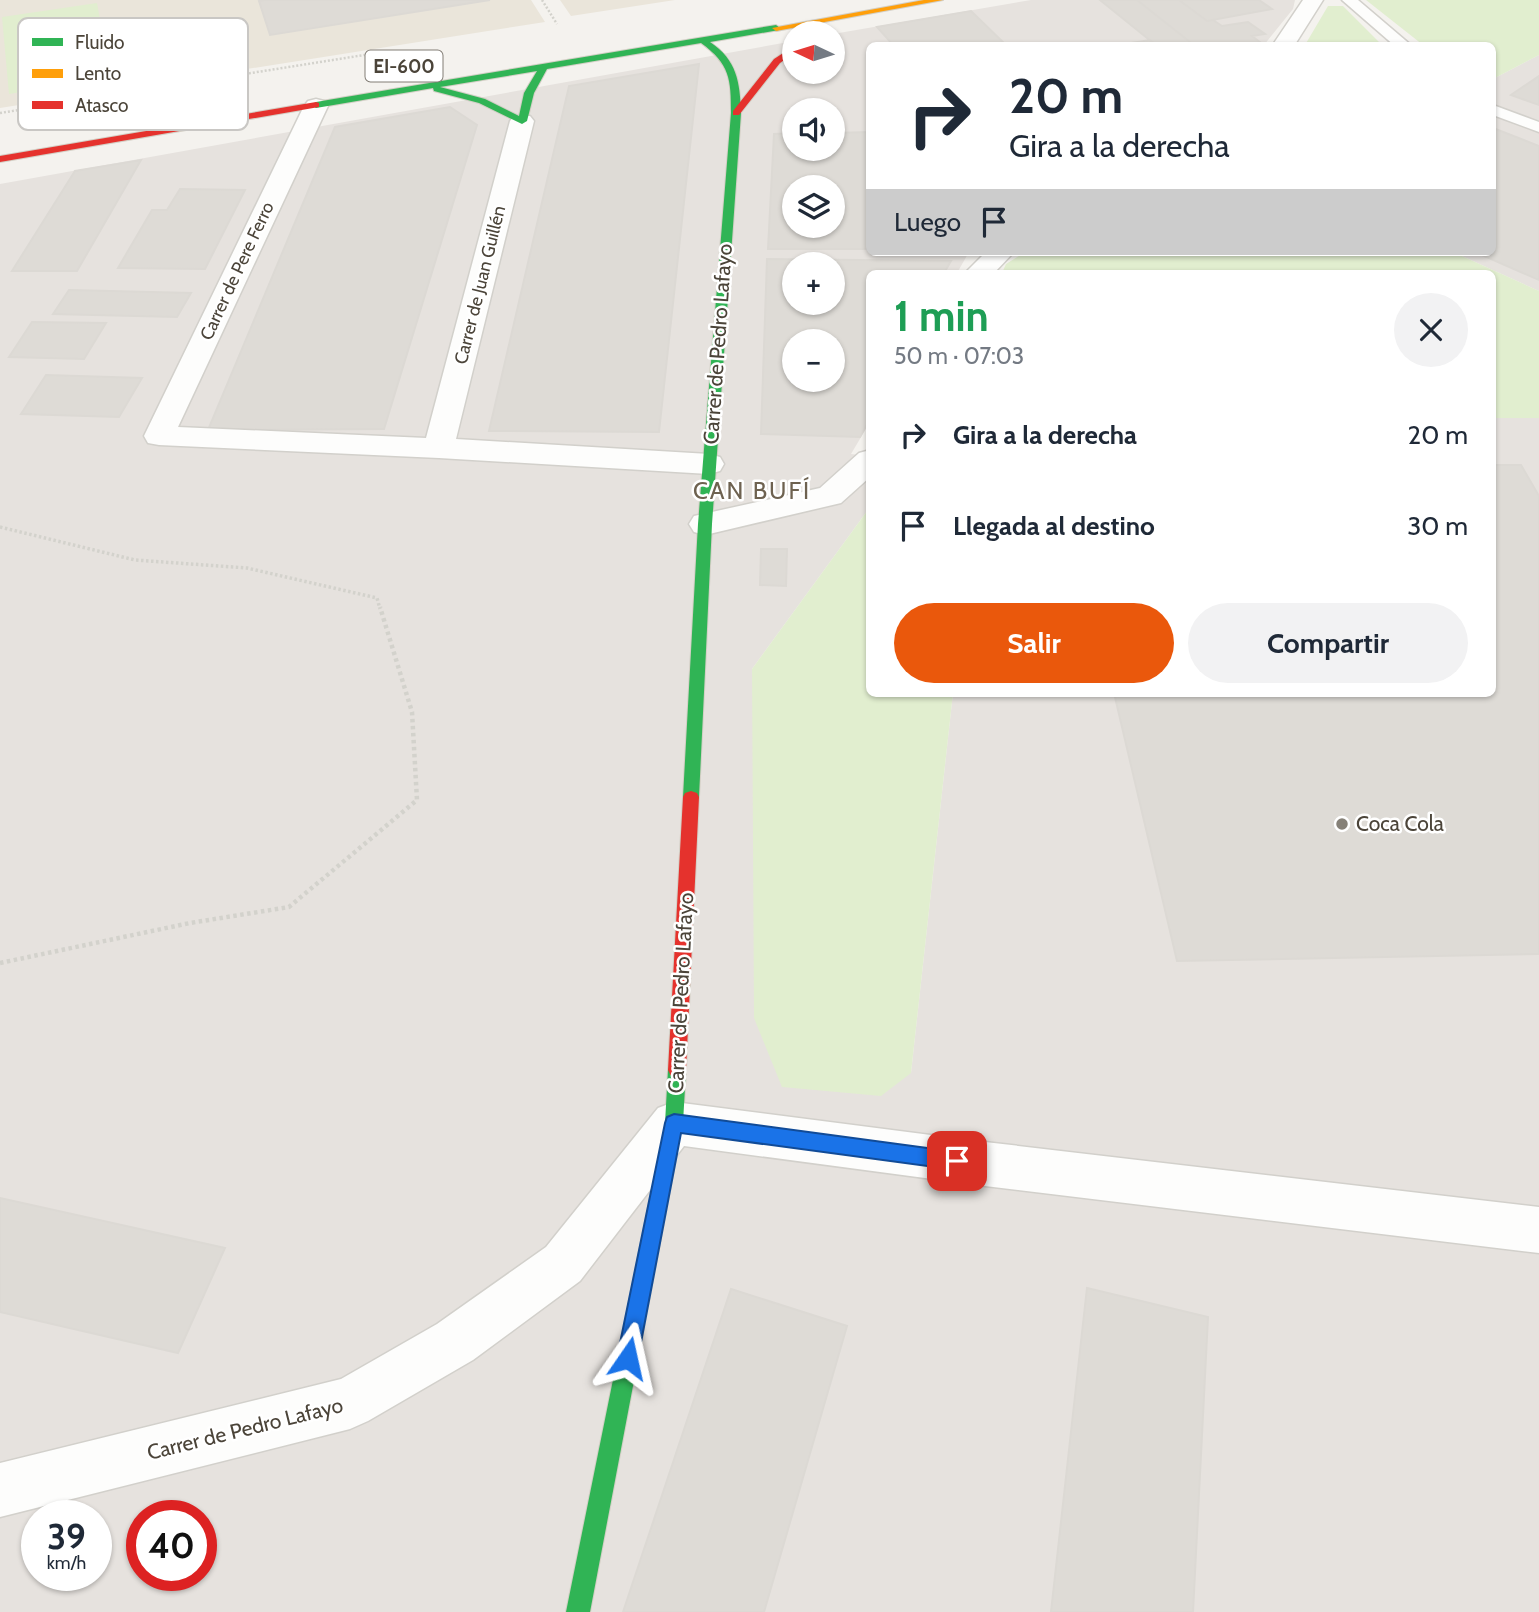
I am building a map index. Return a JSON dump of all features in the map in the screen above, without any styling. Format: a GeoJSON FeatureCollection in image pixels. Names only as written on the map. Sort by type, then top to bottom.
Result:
{"type":"FeatureCollection","features":[{"type":"Feature","properties":{"kind":"main road","name":"EI-600"},"geometry":{"type":"LineString","coordinates":[[248,117],[939,0]]}},
{"type":"Feature","properties":{"kind":"main road"},"geometry":{"type":"LineString","coordinates":[[832,21],[837,17]]}},
{"type":"Feature","properties":{"kind":"main road","name":"Carrer de Pedro Lafayo"},"geometry":{"type":"LineString","coordinates":[[674,1123],[705,524],[736,113],[734,69],[726,55],[702,40]]}},
{"type":"Feature","properties":{"kind":"main road"},"geometry":{"type":"LineString","coordinates":[[736,113],[782,57]]}},
{"type":"Feature","properties":{"kind":"main road"},"geometry":{"type":"LineString","coordinates":[[425,87],[482,101],[522,121],[529,93],[544,67]]}},
{"type":"Feature","properties":{"kind":"main road","name":"EI-600"},"geometry":{"type":"LineString","coordinates":[[0,159],[173,130]]}},
{"type":"Feature","properties":{"kind":"main road"},"geometry":{"type":"LineString","coordinates":[[578,1612],[674,1123]]}},
{"type":"Feature","properties":{"kind":"street"},"geometry":{"type":"LineString","coordinates":[[1286,42],[1313,0]]}},
{"type":"Feature","properties":{"kind":"street","name":"Carrer de Pere Ferro"},"geometry":{"type":"LineString","coordinates":[[316,106],[159,436],[439,448]]}},
{"type":"Feature","properties":{"kind":"street","name":"Carrer de Juan Guillén"},"geometry":{"type":"LineString","coordinates":[[439,448],[522,121]]}},
{"type":"Feature","properties":{"kind":"street"},"geometry":{"type":"LineString","coordinates":[[981,270],[997,256]]}},
{"type":"Feature","properties":{"kind":"street"},"geometry":{"type":"LineString","coordinates":[[439,448],[709,464]]}},
{"type":"Feature","properties":{"kind":"street"},"geometry":{"type":"LineString","coordinates":[[705,524],[830,496],[866,464]]}},
{"type":"Feature","properties":{"kind":"street"},"geometry":{"type":"LineString","coordinates":[[674,1123],[985,1164],[1539,1230]]}},
{"type":"Feature","properties":{"kind":"street","name":"Carrer de Pedro Lafayo"},"geometry":{"type":"LineString","coordinates":[[0,1490],[350,1403],[455,1342],[563,1264],[674,1123]]}},
{"type":"Feature","properties":{"kind":"lane"},"geometry":{"type":"LineString","coordinates":[[1349,0],[1400,42]]}},
{"type":"Feature","properties":{"kind":"lane"},"geometry":{"type":"LineString","coordinates":[[1496,111],[1539,127]]}},
{"type":"Feature","properties":{"kind":"path"},"geometry":{"type":"LineString","coordinates":[[542,0],[558,24],[544,26]]}},
{"type":"Feature","properties":{"kind":"path"},"geometry":{"type":"LineString","coordinates":[[248,74],[385,52]]}},
{"type":"Feature","properties":{"kind":"path"},"geometry":{"type":"LineString","coordinates":[[0,113],[18,110]]}},
{"type":"Feature","properties":{"kind":"path"},"geometry":{"type":"LineString","coordinates":[[0,527],[135,560],[247,568],[377,598],[411,712],[417,800],[289,907],[190,923],[0,963]]}},
{"type":"Feature","properties":{"kind":"shaded area"},"geometry":{"type":"Polygon","coordinates":[[[0,0],[531,0],[545,22],[248,69],[248,18],[18,18],[18,105],[0,108],[0,0]]]}},
{"type":"Feature","properties":{"kind":"shaded area"},"geometry":{"type":"Polygon","coordinates":[[[560,0],[675,0],[571,16],[560,0]]]}},
{"type":"Feature","properties":{"kind":"shaded area"},"geometry":{"type":"Polygon","coordinates":[[[1031,0],[1295,0],[1293,9],[1266,42],[866,42],[866,256],[967,256],[959,270],[866,270],[866,429],[851,454],[866,456],[866,512],[752,669],[911,1073],[953,697],[1496,697],[1496,418],[1539,418],[1539,1612],[0,1612],[0,184],[782,43],[782,84],[845,84],[845,32],[1031,0]]]}},
{"type":"Feature","properties":{"kind":"shaded area"},"geometry":{"type":"Polygon","coordinates":[[[1539,55],[1539,291],[1462,256],[1496,256],[1496,77],[1539,55]]]}},
{"type":"Feature","properties":{"kind":"green space"},"geometry":{"type":"Polygon","coordinates":[[[1366,0],[1539,0],[1539,55],[1496,77],[1496,42],[1419,42],[1366,0]]]}},
{"type":"Feature","properties":{"kind":"green space"},"geometry":{"type":"Polygon","coordinates":[[[97,3],[100,18],[18,18],[18,93],[9,94],[2,17],[97,3]]]}},
{"type":"Feature","properties":{"kind":"green space"},"geometry":{"type":"Polygon","coordinates":[[[1328,6],[1343,6],[1379,42],[1307,42],[1328,6]]]}},
{"type":"Feature","properties":{"kind":"green space"},"geometry":{"type":"Polygon","coordinates":[[[1019,256],[1462,256],[1493,270],[1003,270],[1006,264],[1019,256]]]}},
{"type":"Feature","properties":{"kind":"green space"},"geometry":{"type":"Polygon","coordinates":[[[1496,272],[1539,291],[1539,418],[1496,418],[1496,272]]]}},
{"type":"Feature","properties":{"kind":"green space"},"geometry":{"type":"Polygon","coordinates":[[[866,512],[866,697],[953,697],[911,1073],[881,1096],[782,1087],[754,1018],[752,669],[866,512]]]}},
{"type":"Feature","properties":{"kind":"building"},"geometry":{"type":"Polygon","coordinates":[[[264,0],[490,0],[270,35],[259,1],[264,0]]]}},
{"type":"Feature","properties":{"kind":"building"},"geometry":{"type":"Polygon","coordinates":[[[1100,0],[1137,0],[1190,42],[1152,42],[1100,0]]]}},
{"type":"Feature","properties":{"kind":"building"},"geometry":{"type":"Polygon","coordinates":[[[1137,0],[1179,0],[1207,21],[1213,20],[1222,26],[1248,22],[1265,34],[1252,36],[1260,42],[1190,42],[1137,0]]]}},
{"type":"Feature","properties":{"kind":"building"},"geometry":{"type":"Polygon","coordinates":[[[1179,0],[1259,0],[1272,9],[1207,21],[1179,0]]]}},
{"type":"Feature","properties":{"kind":"building"},"geometry":{"type":"Polygon","coordinates":[[[971,11],[1003,42],[890,42],[877,27],[971,11]]]}},
{"type":"Feature","properties":{"kind":"building"},"geometry":{"type":"Polygon","coordinates":[[[699,64],[659,432],[489,431],[569,86],[699,64]]]}},
{"type":"Feature","properties":{"kind":"building"},"geometry":{"type":"Polygon","coordinates":[[[1539,76],[1539,105],[1511,95],[1539,76]]]}},
{"type":"Feature","properties":{"kind":"building"},"geometry":{"type":"Polygon","coordinates":[[[450,107],[477,125],[384,429],[208,430],[335,127],[450,107]]]}},
{"type":"Feature","properties":{"kind":"building"},"geometry":{"type":"Polygon","coordinates":[[[1496,129],[1539,146],[1539,280],[1484,256],[1496,256],[1496,129]]]}},
{"type":"Feature","properties":{"kind":"building"},"geometry":{"type":"Polygon","coordinates":[[[866,132],[866,249],[768,249],[774,134],[782,134],[782,161],[845,161],[845,133],[866,132]]]}},
{"type":"Feature","properties":{"kind":"building"},"geometry":{"type":"Polygon","coordinates":[[[141,160],[77,271],[12,271],[75,171],[141,160]]]}},
{"type":"Feature","properties":{"kind":"building"},"geometry":{"type":"Polygon","coordinates":[[[180,189],[245,190],[205,269],[118,268],[152,210],[167,210],[180,189]]]}},
{"type":"Feature","properties":{"kind":"building"},"geometry":{"type":"Polygon","coordinates":[[[767,259],[782,259],[782,315],[845,315],[845,260],[951,261],[946,270],[866,270],[866,426],[860,437],[761,434],[767,259]]]}},
{"type":"Feature","properties":{"kind":"building"},"geometry":{"type":"Polygon","coordinates":[[[69,290],[191,293],[177,317],[53,314],[69,290]]]}},
{"type":"Feature","properties":{"kind":"building"},"geometry":{"type":"Polygon","coordinates":[[[32,322],[106,323],[84,359],[9,357],[32,322]]]}},
{"type":"Feature","properties":{"kind":"building"},"geometry":{"type":"Polygon","coordinates":[[[46,375],[142,378],[119,417],[21,414],[46,375]]]}},
{"type":"Feature","properties":{"kind":"building","name":"Coca Cola"},"geometry":{"type":"Polygon","coordinates":[[[1496,465],[1521,465],[1539,496],[1539,954],[1177,961],[1115,697],[1496,697],[1496,465]]]}},
{"type":"Feature","properties":{"kind":"building"},"geometry":{"type":"Polygon","coordinates":[[[761,549],[787,549],[786,586],[760,585],[761,549]]]}},
{"type":"Feature","properties":{"kind":"building"},"geometry":{"type":"Polygon","coordinates":[[[0,1198],[225,1248],[178,1353],[0,1312],[0,1198]]]}},
{"type":"Feature","properties":{"kind":"building"},"geometry":{"type":"Polygon","coordinates":[[[1087,1288],[1208,1317],[1193,1612],[1051,1612],[1087,1288]]]}},
{"type":"Feature","properties":{"kind":"building"},"geometry":{"type":"Polygon","coordinates":[[[731,1289],[847,1326],[764,1612],[623,1612],[731,1289]]]}},
{"type":"Feature","properties":{"kind":"traffic: fast"},"geometry":{"type":"LineString","coordinates":[[316,105],[776,28]]}},
{"type":"Feature","properties":{"kind":"traffic: fast"},"geometry":{"type":"LineString","coordinates":[[702,40],[722,55],[731,70],[736,113]]}},
{"type":"Feature","properties":{"kind":"traffic: fast"},"geometry":{"type":"LineString","coordinates":[[437,89],[482,101],[522,121],[529,93],[544,67]]}},
{"type":"Feature","properties":{"kind":"traffic: fast"},"geometry":{"type":"LineString","coordinates":[[691,797],[705,524],[736,113]]}},
{"type":"Feature","properties":{"kind":"traffic: fast"},"geometry":{"type":"LineString","coordinates":[[578,1612],[674,1123],[677,1070]]}},
{"type":"Feature","properties":{"kind":"traffic: slow"},"geometry":{"type":"LineString","coordinates":[[776,28],[939,0]]}},
{"type":"Feature","properties":{"kind":"traffic: jam"},"geometry":{"type":"LineString","coordinates":[[736,113],[782,57]]}},
{"type":"Feature","properties":{"kind":"traffic: jam"},"geometry":{"type":"LineString","coordinates":[[248,117],[316,105]]}},
{"type":"Feature","properties":{"kind":"traffic: jam"},"geometry":{"type":"LineString","coordinates":[[0,159],[170,130]]}},
{"type":"Feature","properties":{"kind":"traffic: jam"},"geometry":{"type":"LineString","coordinates":[[677,1070],[691,797]]}},
{"type":"Feature","properties":{"kind":"place","name":"Coca Cola"},"geometry":{"type":"Point","coordinates":[1342,824]}},
{"type":"Feature","properties":{"kind":"district","name":"CAN BUFÍ"},"geometry":{"type":"Point","coordinates":[752,491]}},
{"type":"Feature","properties":{"kind":"route"},"geometry":{"type":"LineString","coordinates":[[628,1358],[674,1123],[957,1161]]}}]}
